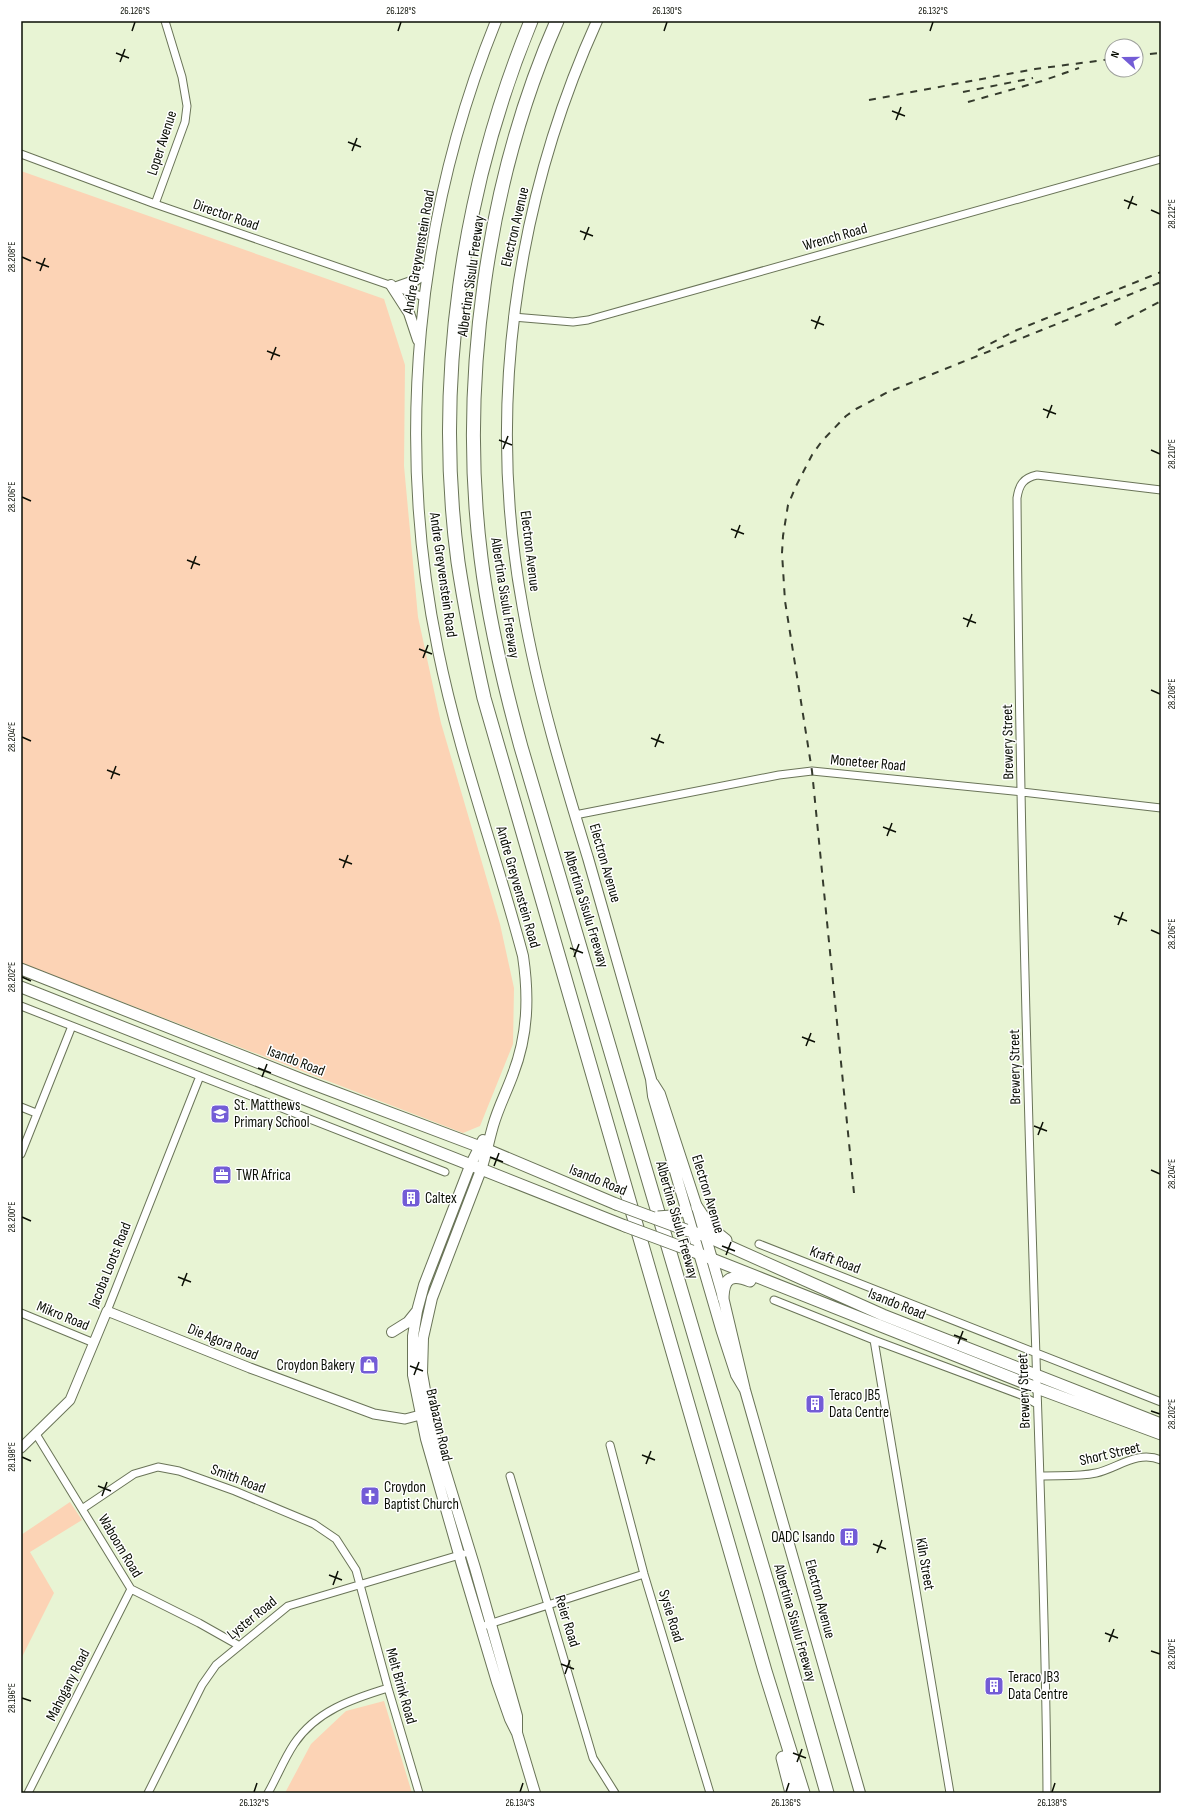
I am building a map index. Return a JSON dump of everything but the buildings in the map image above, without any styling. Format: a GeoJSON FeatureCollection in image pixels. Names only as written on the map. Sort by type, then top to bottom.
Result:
{"type":"FeatureCollection","features":[{"type":"Feature","properties":{"kind":"highway","name":"Albertina Sisulu Freeway"},"geometry":{"type":"LineString","coordinates":[[530,21],[495,122],[474,204],[461,275],[451,387],[451,461],[458,561],[469,630],[484,698],[777,1712],[803,1793]]}},
{"type":"Feature","properties":{"kind":"highway","name":"Albertina Sisulu Freeway"},"geometry":{"type":"LineString","coordinates":[[557,21],[535,74],[508,168],[490,246],[479,324],[474,414],[480,557],[503,683],[521,748],[814,1744],[827,1793]]}},
{"type":"Feature","properties":{"kind":"highway"},"geometry":{"type":"LineString","coordinates":[[777,1712],[777,1733],[792,1793]]}},
{"type":"Feature","properties":{"kind":"highway"},"geometry":{"type":"LineString","coordinates":[[814,1744],[835,1793]]}},
{"type":"Feature","properties":{"kind":"main road","name":"Andre Greyvenstein Road"},"geometry":{"type":"LineString","coordinates":[[483,1149],[513,1075],[524,1040],[528,1006],[526,976],[516,932],[452,711],[438,651],[423,553],[417,474],[416,418],[424,297],[446,181],[479,65],[496,21]]}},
{"type":"Feature","properties":{"kind":"main road","name":"Electron Avenue"},"geometry":{"type":"LineString","coordinates":[[597,21],[565,98],[552,138],[520,266],[513,317],[507,412],[508,493],[514,550],[522,608],[536,677],[651,1079],[660,1094],[688,1208],[690,1231],[695,1252],[736,1375],[745,1390]]}},
{"type":"Feature","properties":{"kind":"main road"},"geometry":{"type":"LineString","coordinates":[[420,350],[409,313],[394,286],[414,281],[428,271]]}},
{"type":"Feature","properties":{"kind":"main road","name":"Isando Road"},"geometry":{"type":"LineString","coordinates":[[21,969],[300,1079],[483,1149],[616,1204],[706,1236],[870,1309],[1161,1424]]}},
{"type":"Feature","properties":{"kind":"main road","name":"Isando Road"},"geometry":{"type":"LineString","coordinates":[[21,987],[301,1097],[470,1166],[695,1252],[772,1284],[1037,1388],[1161,1434]]}},
{"type":"Feature","properties":{"kind":"main road","name":"Brabazon Road"},"geometry":{"type":"LineString","coordinates":[[483,1149],[470,1166],[424,1285],[417,1311],[413,1336],[412,1364],[447,1512],[459,1555],[507,1711],[517,1733],[535,1793]]}},
{"type":"Feature","properties":{"kind":"main road","name":"Brabazon Road"},"geometry":{"type":"LineString","coordinates":[[483,1149],[481,1170],[438,1279],[426,1321],[423,1338],[422,1373],[425,1414],[457,1509],[491,1623],[517,1716],[517,1733]]}},
{"type":"Feature","properties":{"kind":"main road"},"geometry":{"type":"LineString","coordinates":[[651,1217],[672,1216],[688,1208],[744,1253]]}},
{"type":"Feature","properties":{"kind":"main road","name":"Electron Avenue"},"geometry":{"type":"LineString","coordinates":[[688,1208],[706,1236],[711,1259],[723,1297],[745,1390],[860,1793]]}},
{"type":"Feature","properties":{"kind":"main road"},"geometry":{"type":"LineString","coordinates":[[723,1297],[725,1284],[731,1278],[742,1277],[765,1285],[772,1284]]}},
{"type":"Feature","properties":{"kind":"main road"},"geometry":{"type":"LineString","coordinates":[[392,1332],[408,1322],[417,1311]]}},
{"type":"Feature","properties":{"kind":"main road"},"geometry":{"type":"LineString","coordinates":[[447,1512],[457,1509]]}},
{"type":"Feature","properties":{"kind":"street","name":"Loper Avenue"},"geometry":{"type":"LineString","coordinates":[[155,204],[185,122],[187,106],[182,77],[165,21]]}},
{"type":"Feature","properties":{"kind":"street","name":"Director Road"},"geometry":{"type":"LineString","coordinates":[[21,154],[155,204],[424,297]]}},
{"type":"Feature","properties":{"kind":"street","name":"Wrench Road"},"geometry":{"type":"LineString","coordinates":[[513,317],[573,322],[588,320],[1161,159]]}},
{"type":"Feature","properties":{"kind":"street","name":"Brewery Street"},"geometry":{"type":"LineString","coordinates":[[1046,1793],[1040,1476],[1035,1352],[1022,792],[1017,498],[1020,487],[1026,479],[1037,475],[1161,490]]}},
{"type":"Feature","properties":{"kind":"street","name":"Moneteer Road"},"geometry":{"type":"LineString","coordinates":[[575,815],[779,775],[812,771],[1022,792],[1161,808]]}},
{"type":"Feature","properties":{"kind":"street"},"geometry":{"type":"LineString","coordinates":[[21,1006],[445,1172]]}},
{"type":"Feature","properties":{"kind":"street"},"geometry":{"type":"LineString","coordinates":[[21,1154],[36,1113],[72,1026]]}},
{"type":"Feature","properties":{"kind":"street","name":"Jacoba Loots Road"},"geometry":{"type":"LineString","coordinates":[[21,1448],[70,1400],[200,1076]]}},
{"type":"Feature","properties":{"kind":"street"},"geometry":{"type":"LineString","coordinates":[[21,1107],[36,1113]]}},
{"type":"Feature","properties":{"kind":"street","name":"Kraft Road"},"geometry":{"type":"LineString","coordinates":[[759,1244],[1035,1352]]}},
{"type":"Feature","properties":{"kind":"street"},"geometry":{"type":"LineString","coordinates":[[774,1300],[1021,1396],[1037,1404]]}},
{"type":"Feature","properties":{"kind":"street","name":"Die Agora Road"},"geometry":{"type":"LineString","coordinates":[[107,1311],[250,1368],[374,1414],[405,1419],[425,1414]]}},
{"type":"Feature","properties":{"kind":"street","name":"Mikro Road"},"geometry":{"type":"LineString","coordinates":[[21,1313],[94,1343]]}},
{"type":"Feature","properties":{"kind":"street","name":"Kiln Street"},"geometry":{"type":"LineString","coordinates":[[874,1340],[950,1793]]}},
{"type":"Feature","properties":{"kind":"street"},"geometry":{"type":"LineString","coordinates":[[1035,1352],[1161,1402]]}},
{"type":"Feature","properties":{"kind":"street","name":"Waboom Road"},"geometry":{"type":"LineString","coordinates":[[36,1434],[131,1589],[199,1623],[238,1645]]}},
{"type":"Feature","properties":{"kind":"street","name":"Sysie Road"},"geometry":{"type":"LineString","coordinates":[[610,1445],[644,1574],[710,1793]]}},
{"type":"Feature","properties":{"kind":"street","name":"Short Street"},"geometry":{"type":"LineString","coordinates":[[1040,1476],[1096,1473],[1126,1461],[1139,1458],[1161,1460]]}},
{"type":"Feature","properties":{"kind":"street","name":"Smith Road"},"geometry":{"type":"LineString","coordinates":[[82,1509],[134,1474],[152,1467],[167,1468],[179,1471],[235,1491],[314,1524],[331,1535],[340,1545],[356,1570],[360,1586]]}},
{"type":"Feature","properties":{"kind":"street","name":"Reier Road"},"geometry":{"type":"LineString","coordinates":[[510,1476],[593,1758],[615,1793]]}},
{"type":"Feature","properties":{"kind":"street","name":"Lyster Road"},"geometry":{"type":"LineString","coordinates":[[148,1793],[207,1676],[216,1665],[238,1645],[288,1606],[360,1586],[470,1552]]}},
{"type":"Feature","properties":{"kind":"street"},"geometry":{"type":"LineString","coordinates":[[480,1626],[644,1574]]}},
{"type":"Feature","properties":{"kind":"street","name":"Melt Brink Road"},"geometry":{"type":"LineString","coordinates":[[360,1586],[419,1793]]}},
{"type":"Feature","properties":{"kind":"street","name":"Mahogany Road"},"geometry":{"type":"LineString","coordinates":[[28,1793],[131,1589]]}},
{"type":"Feature","properties":{"kind":"street"},"geometry":{"type":"LineString","coordinates":[[268,1793],[295,1742],[314,1723],[342,1703],[388,1688]]}},
{"type":"Feature","properties":{"kind":"shaded area"},"geometry":{"type":"Polygon","coordinates":[[[21,171],[384,299],[405,365],[404,466],[418,617],[441,723],[500,924],[514,988],[513,1044],[480,1126],[463,1133],[21,963],[21,171]]]}},
{"type":"Feature","properties":{"kind":"shaded area"},"geometry":{"type":"Polygon","coordinates":[[[70,1502],[82,1520],[30,1552],[54,1593],[21,1659],[21,1535],[70,1502]]]}},
{"type":"Feature","properties":{"kind":"shaded area"},"geometry":{"type":"Polygon","coordinates":[[[384,1701],[412,1793],[285,1793],[311,1744],[346,1711],[384,1701]]]}},
{"type":"Feature","properties":{"kind":"railway"},"geometry":{"type":"LineString","coordinates":[[1144,54],[1161,53]]}},
{"type":"Feature","properties":{"kind":"railway"},"geometry":{"type":"LineString","coordinates":[[869,100],[1035,69],[1104,60]]}},
{"type":"Feature","properties":{"kind":"railway"},"geometry":{"type":"LineString","coordinates":[[968,102],[1042,81],[1079,68]]}},
{"type":"Feature","properties":{"kind":"railway"},"geometry":{"type":"LineString","coordinates":[[963,92],[1033,78]]}},
{"type":"Feature","properties":{"kind":"railway"},"geometry":{"type":"LineString","coordinates":[[978,350],[1017,330],[1161,272]]}},
{"type":"Feature","properties":{"kind":"railway"},"geometry":{"type":"LineString","coordinates":[[854,1193],[812,771],[785,601],[782,553],[788,505],[812,455],[822,441],[846,416],[856,409],[888,392],[1161,282]]}},
{"type":"Feature","properties":{"kind":"railway"},"geometry":{"type":"LineString","coordinates":[[1115,325],[1161,301]]}},
{"type":"Feature","properties":{"kind":"place","name":"St. Matthews Primary School"},"geometry":{"type":"Point","coordinates":[220,1114]}},
{"type":"Feature","properties":{"kind":"place","name":"TWR Africa"},"geometry":{"type":"Point","coordinates":[222,1175]}},
{"type":"Feature","properties":{"kind":"place","name":"Caltex"},"geometry":{"type":"Point","coordinates":[411,1198]}},
{"type":"Feature","properties":{"kind":"place","name":"Croydon Bakery"},"geometry":{"type":"Point","coordinates":[369,1365]}},
{"type":"Feature","properties":{"kind":"place","name":"Teraco JB5 Data Centre"},"geometry":{"type":"Point","coordinates":[815,1404]}},
{"type":"Feature","properties":{"kind":"place","name":"Croydon Baptist Church"},"geometry":{"type":"Point","coordinates":[370,1496]}},
{"type":"Feature","properties":{"kind":"place","name":"OADC Isando"},"geometry":{"type":"Point","coordinates":[849,1537]}},
{"type":"Feature","properties":{"kind":"place","name":"Teraco JB3 Data Centre"},"geometry":{"type":"Point","coordinates":[994,1686]}}]}
